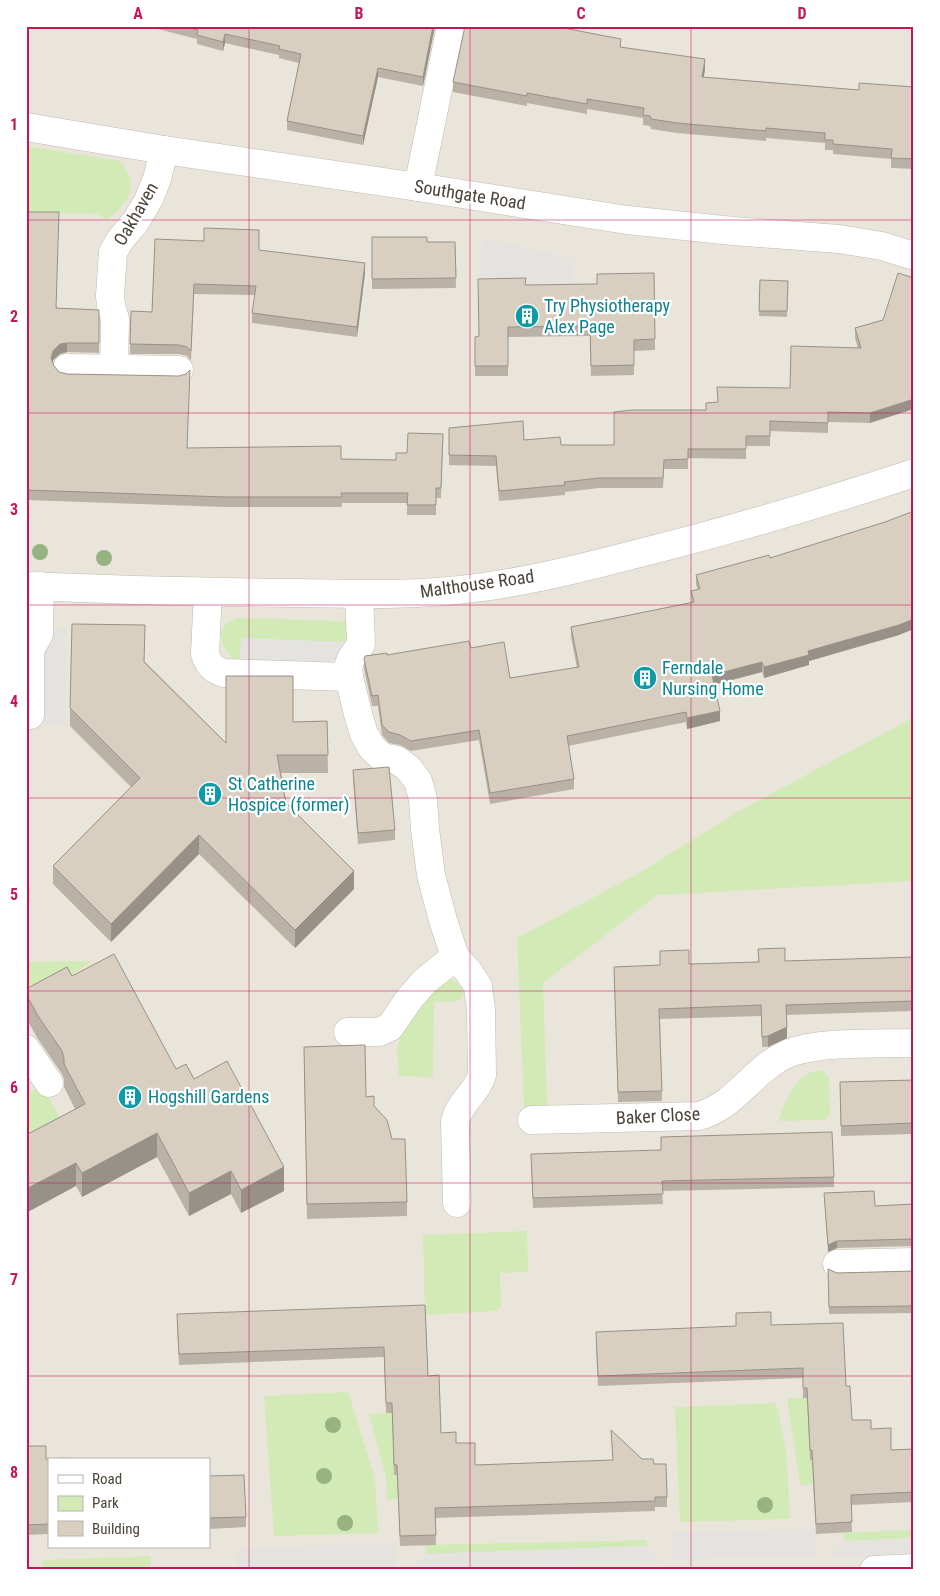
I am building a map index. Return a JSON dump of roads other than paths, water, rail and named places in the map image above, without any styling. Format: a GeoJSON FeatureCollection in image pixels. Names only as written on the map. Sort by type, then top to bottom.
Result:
{"type":"FeatureCollection","features":[{"type":"Feature","properties":{"kind":"street"},"geometry":{"type":"LineString","coordinates":[[418,187],[451,26]]}},
{"type":"Feature","properties":{"kind":"street","name":"Southgate Road"},"geometry":{"type":"LineString","coordinates":[[26,127],[164,150],[627,220],[839,239],[882,246],[914,256]]}},
{"type":"Feature","properties":{"kind":"street","name":"Oakhaven"},"geometry":{"type":"LineString","coordinates":[[114,368],[115,319],[110,296],[113,252],[120,240],[136,222],[149,199],[157,178],[164,150]]}},
{"type":"Feature","properties":{"kind":"street"},"geometry":{"type":"LineString","coordinates":[[67,368],[180,370]]}},
{"type":"Feature","properties":{"kind":"street","name":"Malthouse Road"},"geometry":{"type":"LineString","coordinates":[[33,586],[208,592],[359,594],[423,593],[476,588],[577,569],[715,534],[835,499],[914,473]]}},
{"type":"Feature","properties":{"kind":"street"},"geometry":{"type":"LineString","coordinates":[[30,715],[30,654],[31,648],[39,634],[33,586]]}},
{"type":"Feature","properties":{"kind":"street"},"geometry":{"type":"LineString","coordinates":[[208,592],[204,654],[207,662],[216,670],[224,673],[349,677]]}},
{"type":"Feature","properties":{"kind":"street"},"geometry":{"type":"LineString","coordinates":[[359,594],[361,644],[348,667],[364,734],[372,748],[382,757],[396,760],[408,768],[418,780],[423,799],[424,829],[431,875],[443,920],[455,957],[478,986],[481,1010],[482,1075],[479,1085],[457,1112],[455,1122],[457,1203]]}},
{"type":"Feature","properties":{"kind":"street"},"geometry":{"type":"LineString","coordinates":[[348,1032],[379,1032],[390,1027],[410,998],[425,981],[455,957]]}},
{"type":"Feature","properties":{"kind":"street","name":"Baker Close"},"geometry":{"type":"LineString","coordinates":[[532,1120],[699,1116],[723,1106],[770,1065],[787,1054],[811,1048],[834,1046],[914,1043]]}},
{"type":"Feature","properties":{"kind":"street"},"geometry":{"type":"LineString","coordinates":[[26,1049],[49,1082]]}},
{"type":"Feature","properties":{"kind":"street"},"geometry":{"type":"LineString","coordinates":[[837,1264],[914,1262]]}},
{"type":"Feature","properties":{"kind":"street"},"geometry":{"type":"LineString","coordinates":[[874,1570],[914,1568]]}},
{"type":"Feature","properties":{"kind":"place","name":"Try Physiotherapy Alex Page"},"geometry":{"type":"Point","coordinates":[527,316]}},
{"type":"Feature","properties":{"kind":"place","name":"Ferndale Nursing Home"},"geometry":{"type":"Point","coordinates":[645,678]}},
{"type":"Feature","properties":{"kind":"place","name":"St Catherine Hospice (former)"},"geometry":{"type":"Point","coordinates":[210,794]}},
{"type":"Feature","properties":{"kind":"place","name":"Hogshill Gardens"},"geometry":{"type":"Point","coordinates":[130,1097]}}]}
